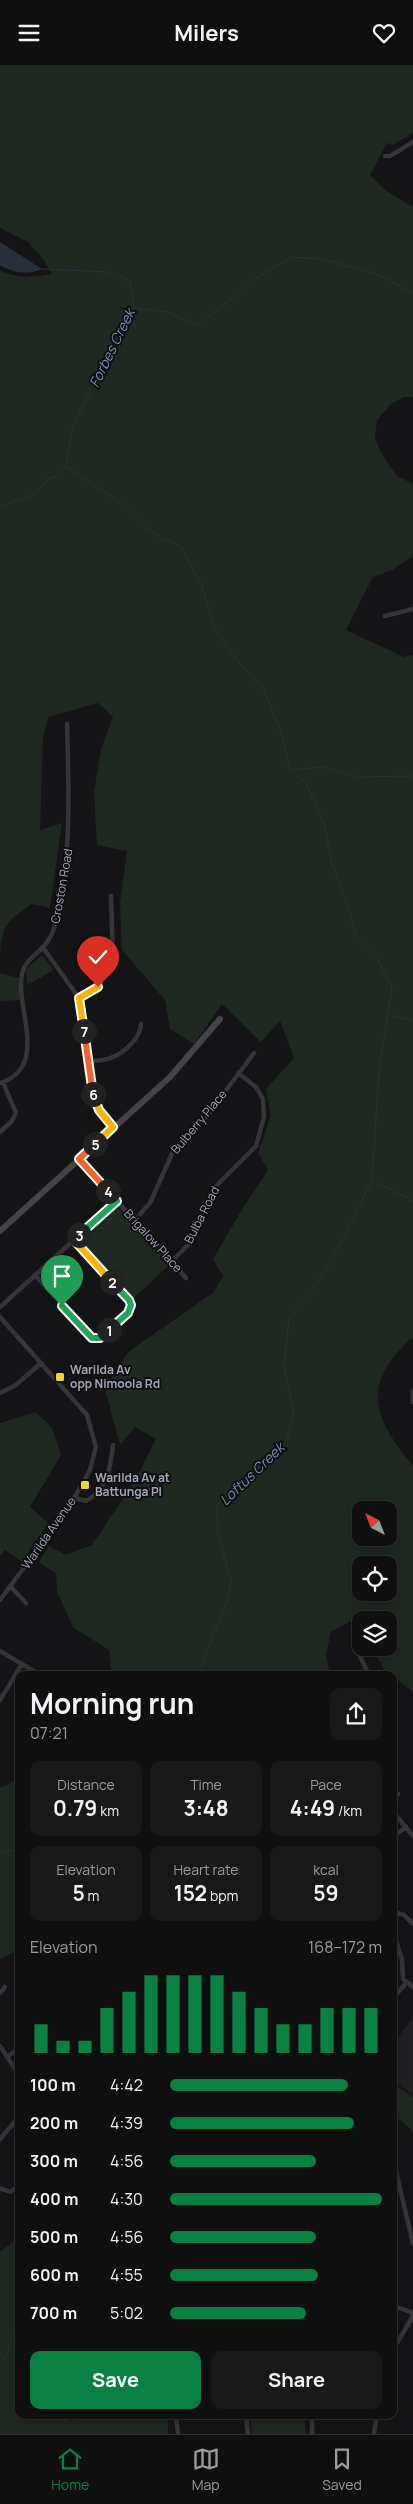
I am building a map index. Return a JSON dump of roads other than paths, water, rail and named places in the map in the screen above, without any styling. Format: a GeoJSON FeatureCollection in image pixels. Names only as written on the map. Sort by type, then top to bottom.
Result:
{"type":"FeatureCollection","features":[{"type":"Feature","properties":{"kind":"street"},"geometry":{"type":"LineString","coordinates":[[389,157],[413,143]]}},
{"type":"Feature","properties":{"kind":"street"},"geometry":{"type":"LineString","coordinates":[[385,616],[413,609]]}},
{"type":"Feature","properties":{"kind":"street","name":"Croston Road"},"geometry":{"type":"LineString","coordinates":[[2,1083],[20,1069],[26,1057],[28,1043],[21,977],[28,962],[44,949],[55,927],[69,841],[67,724]]}},
{"type":"Feature","properties":{"kind":"street"},"geometry":{"type":"LineString","coordinates":[[79,998],[98,987],[113,962],[111,896]]}},
{"type":"Feature","properties":{"kind":"street"},"geometry":{"type":"LineString","coordinates":[[44,949],[79,998],[95,1101],[113,1127]]}},
{"type":"Feature","properties":{"kind":"street"},"geometry":{"type":"LineString","coordinates":[[0,1230],[170,1077],[220,1019]]}},
{"type":"Feature","properties":{"kind":"street"},"geometry":{"type":"LineString","coordinates":[[89,1061],[110,1059],[118,1055],[138,1036],[141,1023]]}},
{"type":"Feature","properties":{"kind":"street","name":"Bulberry Place"},"geometry":{"type":"LineString","coordinates":[[135,1220],[150,1203],[175,1147],[207,1116],[254,1053]]}},
{"type":"Feature","properties":{"kind":"street","name":"Bulba Road"},"geometry":{"type":"LineString","coordinates":[[172,1261],[189,1244],[215,1187],[256,1145],[264,1117],[263,1099],[256,1087],[238,1073]]}},
{"type":"Feature","properties":{"kind":"street"},"geometry":{"type":"LineString","coordinates":[[0,1132],[12,1121],[16,1113],[2,1083]]}},
{"type":"Feature","properties":{"kind":"street","name":"Brigalow Place"},"geometry":{"type":"LineString","coordinates":[[79,1159],[186,1278]]}},
{"type":"Feature","properties":{"kind":"street"},"geometry":{"type":"LineString","coordinates":[[0,1307],[117,1201]]}},
{"type":"Feature","properties":{"kind":"street"},"geometry":{"type":"LineString","coordinates":[[35,1275],[92,1338],[100,1338],[128,1313],[131,1305],[129,1300],[74,1240]]}},
{"type":"Feature","properties":{"kind":"street","name":"Warilda Avenue"},"geometry":{"type":"LineString","coordinates":[[0,1317],[83,1409],[90,1419],[96,1447],[92,1465],[75,1498],[55,1528],[0,1600]]}},
{"type":"Feature","properties":{"kind":"street"},"geometry":{"type":"LineString","coordinates":[[0,1393],[16,1385],[41,1363]]}},
{"type":"Feature","properties":{"kind":"street"},"geometry":{"type":"LineString","coordinates":[[413,1391],[413,1402]]}},
{"type":"Feature","properties":{"kind":"street"},"geometry":{"type":"LineString","coordinates":[[75,1498],[86,1501],[101,1488],[111,1467],[113,1445]]}},
{"type":"Feature","properties":{"kind":"street"},"geometry":{"type":"LineString","coordinates":[[10,1586],[26,1603]]}},
{"type":"Feature","properties":{"kind":"street"},"geometry":{"type":"LineString","coordinates":[[0,1651],[33,1671]]}},
{"type":"Feature","properties":{"kind":"street"},"geometry":{"type":"LineString","coordinates":[[360,1656],[367,1671]]}},
{"type":"Feature","properties":{"kind":"street"},"geometry":{"type":"LineString","coordinates":[[18,1671],[22,1664]]}},
{"type":"Feature","properties":{"kind":"street"},"geometry":{"type":"LineString","coordinates":[[0,1700],[15,1675]]}},
{"type":"Feature","properties":{"kind":"street"},"geometry":{"type":"LineString","coordinates":[[397,1816],[413,1836]]}},
{"type":"Feature","properties":{"kind":"street"},"geometry":{"type":"LineString","coordinates":[[397,1834],[406,1827]]}},
{"type":"Feature","properties":{"kind":"street"},"geometry":{"type":"LineString","coordinates":[[397,1913],[404,1915],[413,1924]]}},
{"type":"Feature","properties":{"kind":"street"},"geometry":{"type":"LineString","coordinates":[[397,1944],[402,1960],[403,1979],[413,1987]]}},
{"type":"Feature","properties":{"kind":"street"},"geometry":{"type":"LineString","coordinates":[[397,1994],[406,1983]]}},
{"type":"Feature","properties":{"kind":"street"},"geometry":{"type":"LineString","coordinates":[[0,1993],[5,1987]]}},
{"type":"Feature","properties":{"kind":"street"},"geometry":{"type":"LineString","coordinates":[[0,2046],[15,2069]]}},
{"type":"Feature","properties":{"kind":"street"},"geometry":{"type":"LineString","coordinates":[[7,2057],[15,2051]]}},
{"type":"Feature","properties":{"kind":"street"},"geometry":{"type":"LineString","coordinates":[[0,2139],[15,2122]]}},
{"type":"Feature","properties":{"kind":"street"},"geometry":{"type":"LineString","coordinates":[[397,2176],[413,2243]]}},
{"type":"Feature","properties":{"kind":"street"},"geometry":{"type":"LineString","coordinates":[[0,2188],[11,2192],[15,2188]]}},
{"type":"Feature","properties":{"kind":"street"},"geometry":{"type":"LineString","coordinates":[[397,2307],[413,2315],[397,2343]]}},
{"type":"Feature","properties":{"kind":"street"},"geometry":{"type":"LineString","coordinates":[[176,2419],[178,2434]]}},
{"type":"Feature","properties":{"kind":"street"},"geometry":{"type":"LineString","coordinates":[[246,2419],[248,2434]]}},
{"type":"Feature","properties":{"kind":"street"},"geometry":{"type":"LineString","coordinates":[[312,2419],[312,2434]]}},
{"type":"Feature","properties":{"kind":"street"},"geometry":{"type":"LineString","coordinates":[[374,2434],[376,2419]]}},
{"type":"Feature","properties":{"kind":"waterway"},"geometry":{"type":"LineString","coordinates":[[135,308],[168,312],[198,326],[255,279],[292,257],[322,259],[379,275],[413,293]]}},
{"type":"Feature","properties":{"kind":"waterway","name":"Forbes Creek"},"geometry":{"type":"LineString","coordinates":[[0,507],[36,493],[48,479],[57,476],[66,467],[72,430],[83,405],[134,308],[130,281],[109,272],[42,269]]}},
{"type":"Feature","properties":{"kind":"waterway"},"geometry":{"type":"LineString","coordinates":[[66,467],[125,505],[145,527],[163,539],[181,546],[202,586],[215,630],[240,664],[263,688],[282,735],[290,770],[306,783],[324,823],[332,864],[350,912],[355,934],[378,960],[392,987],[379,1070],[372,1180],[345,1236],[317,1284],[289,1319],[284,1367],[294,1414],[287,1440],[217,1505],[218,1534],[231,1580],[227,1602],[199,1671]]}},
{"type":"Feature","properties":{"kind":"waterway"},"geometry":{"type":"LineString","coordinates":[[290,770],[322,767],[359,777],[413,776]]}},
{"type":"Feature","properties":{"kind":"waterway"},"geometry":{"type":"LineString","coordinates":[[389,1015],[413,1020]]}},
{"type":"Feature","properties":{"kind":"waterway"},"geometry":{"type":"LineString","coordinates":[[372,1180],[413,1201]]}},
{"type":"Feature","properties":{"kind":"waterway"},"geometry":{"type":"LineString","coordinates":[[0,1854],[15,1849]]}},
{"type":"Feature","properties":{"kind":"waterway","name":"Loftus Creek"},"geometry":{"type":"LineString","coordinates":[[3,2363],[15,2330]]}},
{"type":"Feature","properties":{"kind":"place","name":"Warilda Av opp Nimoola Rd"},"geometry":{"type":"Point","coordinates":[60,1377]}},
{"type":"Feature","properties":{"kind":"place","name":"Warilda Av at Battunga Pl"},"geometry":{"type":"Point","coordinates":[85,1485]}}]}
